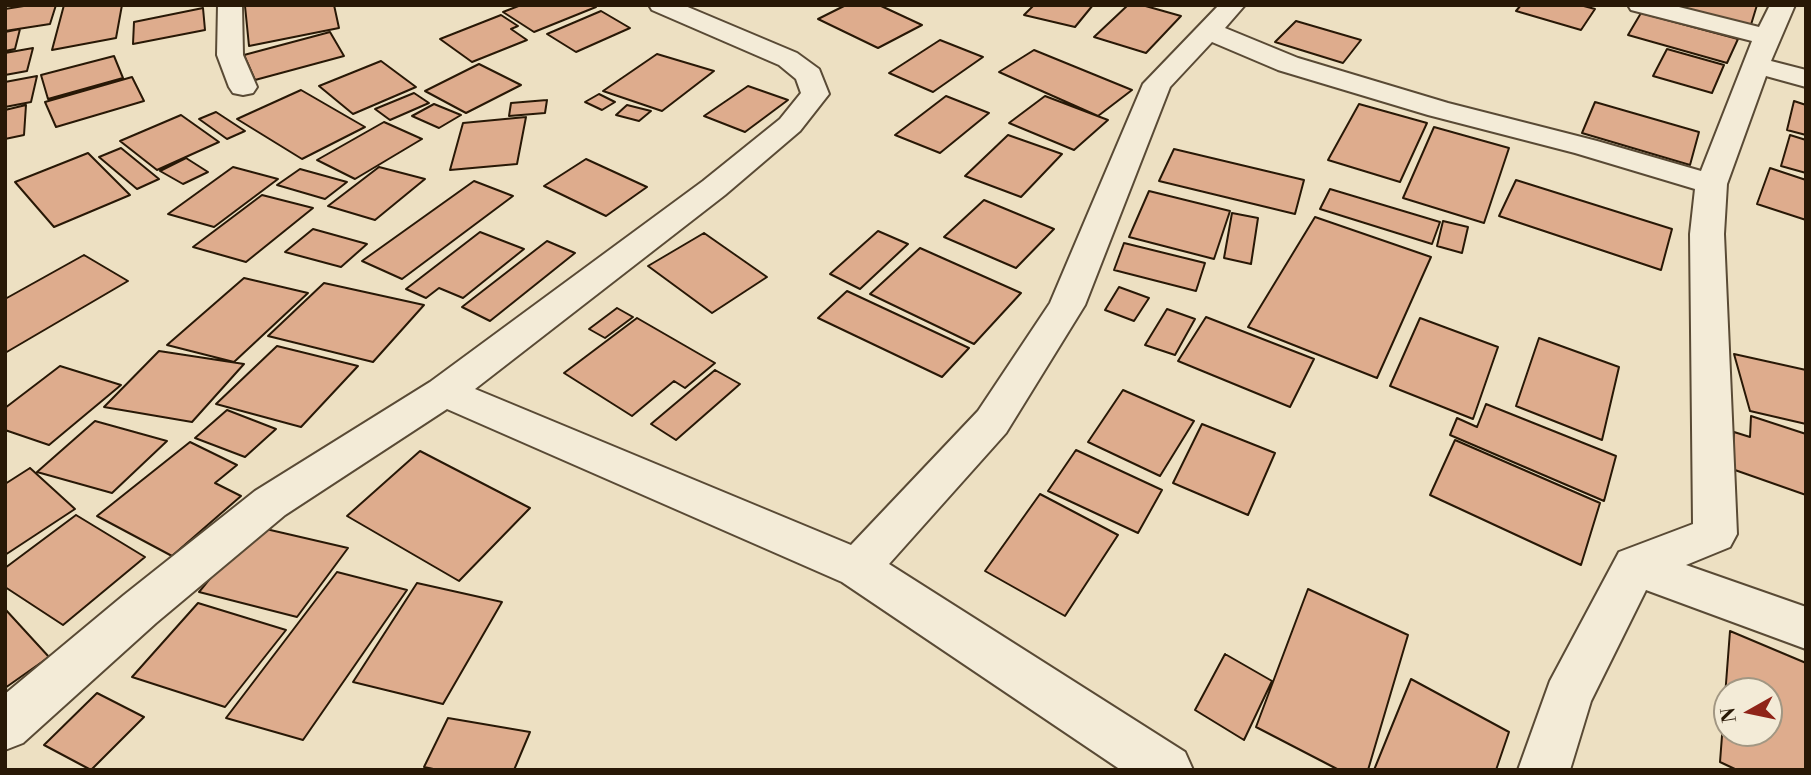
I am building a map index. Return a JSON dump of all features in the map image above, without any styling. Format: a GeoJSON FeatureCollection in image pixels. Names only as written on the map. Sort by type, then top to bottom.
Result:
{"type":"FeatureCollection","features":[{"type":"Feature","properties":{"kind":"street"},"geometry":{"type":"LineString","coordinates":[[230,5],[230,55],[243,87]]}},
{"type":"Feature","properties":{"kind":"street"},"geometry":{"type":"LineString","coordinates":[[5,726],[140,609],[270,503],[444,392],[714,188],[790,125],[816,94],[809,75],[788,59],[661,5]]}},
{"type":"Feature","properties":{"kind":"street"},"geometry":{"type":"LineString","coordinates":[[858,568],[992,422],[1067,305],[1157,84],[1233,5]]}},
{"type":"Feature","properties":{"kind":"street"},"geometry":{"type":"LineString","coordinates":[[1640,5],[1763,52],[1806,79]]}},
{"type":"Feature","properties":{"kind":"street"},"geometry":{"type":"LineString","coordinates":[[1544,770],[1568,697],[1634,566],[1715,534],[1707,234],[1711,184],[1783,5]]}},
{"type":"Feature","properties":{"kind":"street"},"geometry":{"type":"LineString","coordinates":[[1207,30],[1288,64],[1437,109],[1586,147],[1711,184]]}},
{"type":"Feature","properties":{"kind":"street"},"geometry":{"type":"LineString","coordinates":[[444,392],[858,568],[1167,770]]}},
{"type":"Feature","properties":{"kind":"street"},"geometry":{"type":"LineString","coordinates":[[1634,566],[1806,628]]}},
{"type":"Feature","properties":{"kind":"building"},"geometry":{"type":"Polygon","coordinates":[[[56,5],[50,24],[5,31],[5,9],[56,5]]]}},
{"type":"Feature","properties":{"kind":"building"},"geometry":{"type":"Polygon","coordinates":[[[64,5],[122,5],[116,38],[52,50],[64,5]]]}},
{"type":"Feature","properties":{"kind":"building"},"geometry":{"type":"Polygon","coordinates":[[[334,5],[339,28],[249,46],[245,6],[334,5]]]}},
{"type":"Feature","properties":{"kind":"building"},"geometry":{"type":"Polygon","coordinates":[[[521,5],[596,7],[534,32],[503,12],[521,5]]]}},
{"type":"Feature","properties":{"kind":"building"},"geometry":{"type":"Polygon","coordinates":[[[846,5],[879,5],[922,25],[878,48],[818,19],[846,5]]]}},
{"type":"Feature","properties":{"kind":"building"},"geometry":{"type":"Polygon","coordinates":[[[1034,5],[1093,5],[1075,27],[1024,15],[1034,5]]]}},
{"type":"Feature","properties":{"kind":"building"},"geometry":{"type":"Polygon","coordinates":[[[1128,5],[1142,5],[1181,16],[1146,53],[1094,37],[1128,5]]]}},
{"type":"Feature","properties":{"kind":"building"},"geometry":{"type":"Polygon","coordinates":[[[1521,5],[1580,5],[1595,9],[1581,30],[1516,11],[1521,5]]]}},
{"type":"Feature","properties":{"kind":"building"},"geometry":{"type":"Polygon","coordinates":[[[1661,5],[1757,5],[1750,28],[1661,5]]]}},
{"type":"Feature","properties":{"kind":"building"},"geometry":{"type":"Polygon","coordinates":[[[203,8],[205,30],[133,44],[134,22],[203,8]]]}},
{"type":"Feature","properties":{"kind":"building"},"geometry":{"type":"Polygon","coordinates":[[[601,11],[630,28],[576,52],[547,34],[601,11]]]}},
{"type":"Feature","properties":{"kind":"building"},"geometry":{"type":"Polygon","coordinates":[[[1641,13],[1738,39],[1727,63],[1628,35],[1641,13]]]}},
{"type":"Feature","properties":{"kind":"building"},"geometry":{"type":"Polygon","coordinates":[[[501,15],[518,26],[511,29],[527,40],[472,62],[440,39],[501,15]]]}},
{"type":"Feature","properties":{"kind":"building"},"geometry":{"type":"Polygon","coordinates":[[[1296,21],[1361,40],[1343,63],[1275,42],[1296,21]]]}},
{"type":"Feature","properties":{"kind":"building"},"geometry":{"type":"Polygon","coordinates":[[[20,29],[15,49],[5,51],[5,32],[20,29]]]}},
{"type":"Feature","properties":{"kind":"building"},"geometry":{"type":"Polygon","coordinates":[[[330,32],[344,56],[255,80],[244,55],[330,32]]]}},
{"type":"Feature","properties":{"kind":"building"},"geometry":{"type":"Polygon","coordinates":[[[940,40],[983,57],[933,92],[889,73],[940,40]]]}},
{"type":"Feature","properties":{"kind":"building"},"geometry":{"type":"Polygon","coordinates":[[[33,48],[27,71],[5,75],[5,53],[33,48]]]}},
{"type":"Feature","properties":{"kind":"building"},"geometry":{"type":"Polygon","coordinates":[[[1667,49],[1724,65],[1712,93],[1653,76],[1667,49]]]}},
{"type":"Feature","properties":{"kind":"building"},"geometry":{"type":"Polygon","coordinates":[[[1034,50],[1132,90],[1098,116],[999,72],[1034,50]]]}},
{"type":"Feature","properties":{"kind":"building"},"geometry":{"type":"Polygon","coordinates":[[[657,54],[714,71],[662,111],[603,91],[657,54]]]}},
{"type":"Feature","properties":{"kind":"building"},"geometry":{"type":"Polygon","coordinates":[[[114,56],[123,78],[48,99],[41,75],[114,56]]]}},
{"type":"Feature","properties":{"kind":"building"},"geometry":{"type":"Polygon","coordinates":[[[381,61],[416,87],[353,114],[319,86],[381,61]]]}},
{"type":"Feature","properties":{"kind":"building"},"geometry":{"type":"Polygon","coordinates":[[[479,64],[521,85],[466,113],[425,91],[479,64]]]}},
{"type":"Feature","properties":{"kind":"building"},"geometry":{"type":"Polygon","coordinates":[[[37,76],[31,102],[5,107],[5,82],[37,76]]]}},
{"type":"Feature","properties":{"kind":"building"},"geometry":{"type":"Polygon","coordinates":[[[132,77],[144,101],[56,127],[45,102],[132,77]]]}},
{"type":"Feature","properties":{"kind":"building"},"geometry":{"type":"Polygon","coordinates":[[[748,86],[788,100],[745,132],[704,116],[748,86]]]}},
{"type":"Feature","properties":{"kind":"building"},"geometry":{"type":"Polygon","coordinates":[[[301,90],[365,127],[302,159],[237,119],[301,90]]]}},
{"type":"Feature","properties":{"kind":"building"},"geometry":{"type":"Polygon","coordinates":[[[414,93],[429,103],[390,120],[375,109],[414,93]]]}},
{"type":"Feature","properties":{"kind":"building"},"geometry":{"type":"Polygon","coordinates":[[[599,94],[615,102],[602,110],[585,102],[599,94]]]}},
{"type":"Feature","properties":{"kind":"building"},"geometry":{"type":"Polygon","coordinates":[[[946,96],[989,113],[940,153],[895,135],[946,96]]]}},
{"type":"Feature","properties":{"kind":"building"},"geometry":{"type":"Polygon","coordinates":[[[1045,96],[1108,120],[1074,150],[1009,123],[1045,96]]]}},
{"type":"Feature","properties":{"kind":"building"},"geometry":{"type":"Polygon","coordinates":[[[547,100],[545,113],[509,116],[511,103],[547,100]]]}},
{"type":"Feature","properties":{"kind":"building"},"geometry":{"type":"Polygon","coordinates":[[[1794,101],[1806,105],[1806,135],[1787,130],[1794,101]]]}},
{"type":"Feature","properties":{"kind":"building"},"geometry":{"type":"Polygon","coordinates":[[[1595,102],[1699,132],[1690,165],[1582,133],[1595,102]]]}},
{"type":"Feature","properties":{"kind":"building"},"geometry":{"type":"Polygon","coordinates":[[[434,104],[461,115],[439,128],[412,116],[434,104]]]}},
{"type":"Feature","properties":{"kind":"building"},"geometry":{"type":"Polygon","coordinates":[[[1359,104],[1427,123],[1400,182],[1328,160],[1359,104]]]}},
{"type":"Feature","properties":{"kind":"building"},"geometry":{"type":"Polygon","coordinates":[[[26,105],[24,135],[5,139],[5,110],[26,105]]]}},
{"type":"Feature","properties":{"kind":"building"},"geometry":{"type":"Polygon","coordinates":[[[627,105],[651,111],[639,121],[616,115],[627,105]]]}},
{"type":"Feature","properties":{"kind":"building"},"geometry":{"type":"Polygon","coordinates":[[[216,112],[245,131],[227,139],[199,119],[216,112]]]}},
{"type":"Feature","properties":{"kind":"building"},"geometry":{"type":"Polygon","coordinates":[[[181,115],[219,142],[157,170],[120,141],[181,115]]]}},
{"type":"Feature","properties":{"kind":"building"},"geometry":{"type":"Polygon","coordinates":[[[526,117],[517,164],[450,170],[463,123],[526,117]]]}},
{"type":"Feature","properties":{"kind":"building"},"geometry":{"type":"Polygon","coordinates":[[[384,122],[422,139],[355,179],[317,160],[384,122]]]}},
{"type":"Feature","properties":{"kind":"building"},"geometry":{"type":"Polygon","coordinates":[[[1434,127],[1509,148],[1484,223],[1403,198],[1434,127]]]}},
{"type":"Feature","properties":{"kind":"building"},"geometry":{"type":"Polygon","coordinates":[[[1008,135],[1062,154],[1021,197],[965,176],[1008,135]]]}},
{"type":"Feature","properties":{"kind":"building"},"geometry":{"type":"Polygon","coordinates":[[[1790,135],[1806,140],[1806,173],[1781,166],[1790,135]]]}},
{"type":"Feature","properties":{"kind":"building"},"geometry":{"type":"Polygon","coordinates":[[[121,148],[159,179],[137,189],[99,157],[121,148]]]}},
{"type":"Feature","properties":{"kind":"building"},"geometry":{"type":"Polygon","coordinates":[[[1174,149],[1304,180],[1295,214],[1159,181],[1174,149]]]}},
{"type":"Feature","properties":{"kind":"building"},"geometry":{"type":"Polygon","coordinates":[[[88,153],[130,195],[54,227],[15,182],[88,153]]]}},
{"type":"Feature","properties":{"kind":"building"},"geometry":{"type":"Polygon","coordinates":[[[186,158],[208,172],[183,184],[160,171],[186,158]]]}},
{"type":"Feature","properties":{"kind":"building"},"geometry":{"type":"Polygon","coordinates":[[[586,159],[647,187],[606,216],[544,186],[586,159]]]}},
{"type":"Feature","properties":{"kind":"building"},"geometry":{"type":"Polygon","coordinates":[[[233,167],[278,179],[214,227],[168,214],[233,167]]]}},
{"type":"Feature","properties":{"kind":"building"},"geometry":{"type":"Polygon","coordinates":[[[379,167],[425,179],[375,220],[328,206],[379,167]]]}},
{"type":"Feature","properties":{"kind":"building"},"geometry":{"type":"Polygon","coordinates":[[[1770,168],[1806,180],[1806,220],[1757,204],[1770,168]]]}},
{"type":"Feature","properties":{"kind":"building"},"geometry":{"type":"Polygon","coordinates":[[[300,169],[347,182],[325,199],[277,185],[300,169]]]}},
{"type":"Feature","properties":{"kind":"building"},"geometry":{"type":"Polygon","coordinates":[[[1516,180],[1672,229],[1661,270],[1499,216],[1516,180]]]}},
{"type":"Feature","properties":{"kind":"building"},"geometry":{"type":"Polygon","coordinates":[[[474,181],[513,196],[402,279],[362,261],[474,181]]]}},
{"type":"Feature","properties":{"kind":"building"},"geometry":{"type":"Polygon","coordinates":[[[1330,189],[1440,222],[1432,244],[1320,209],[1330,189]]]}},
{"type":"Feature","properties":{"kind":"building"},"geometry":{"type":"Polygon","coordinates":[[[1149,191],[1230,211],[1214,259],[1129,237],[1149,191]]]}},
{"type":"Feature","properties":{"kind":"building"},"geometry":{"type":"Polygon","coordinates":[[[262,195],[313,208],[246,262],[193,247],[262,195]]]}},
{"type":"Feature","properties":{"kind":"building"},"geometry":{"type":"Polygon","coordinates":[[[984,200],[1054,229],[1016,268],[944,237],[984,200]]]}},
{"type":"Feature","properties":{"kind":"building"},"geometry":{"type":"Polygon","coordinates":[[[1232,213],[1258,218],[1251,264],[1224,258],[1232,213]]]}},
{"type":"Feature","properties":{"kind":"building"},"geometry":{"type":"Polygon","coordinates":[[[1315,217],[1431,257],[1377,378],[1248,327],[1315,217]]]}},
{"type":"Feature","properties":{"kind":"building"},"geometry":{"type":"Polygon","coordinates":[[[1443,221],[1468,227],[1462,253],[1437,246],[1443,221]]]}},
{"type":"Feature","properties":{"kind":"building"},"geometry":{"type":"Polygon","coordinates":[[[313,229],[367,244],[341,267],[285,252],[313,229]]]}},
{"type":"Feature","properties":{"kind":"building"},"geometry":{"type":"Polygon","coordinates":[[[878,231],[908,244],[860,289],[830,274],[878,231]]]}},
{"type":"Feature","properties":{"kind":"building"},"geometry":{"type":"Polygon","coordinates":[[[480,232],[524,249],[463,298],[439,288],[426,298],[406,289],[480,232]]]}},
{"type":"Feature","properties":{"kind":"building"},"geometry":{"type":"Polygon","coordinates":[[[704,233],[767,277],[712,313],[648,266],[704,233]]]}},
{"type":"Feature","properties":{"kind":"building"},"geometry":{"type":"Polygon","coordinates":[[[547,241],[575,253],[490,321],[462,307],[547,241]]]}},
{"type":"Feature","properties":{"kind":"building"},"geometry":{"type":"Polygon","coordinates":[[[1124,243],[1205,263],[1196,291],[1114,270],[1124,243]]]}},
{"type":"Feature","properties":{"kind":"building"},"geometry":{"type":"Polygon","coordinates":[[[920,248],[1021,293],[974,344],[870,294],[920,248]]]}},
{"type":"Feature","properties":{"kind":"building"},"geometry":{"type":"Polygon","coordinates":[[[84,255],[128,281],[5,353],[5,299],[84,255]]]}},
{"type":"Feature","properties":{"kind":"building"},"geometry":{"type":"Polygon","coordinates":[[[244,278],[308,293],[234,362],[167,345],[244,278]]]}},
{"type":"Feature","properties":{"kind":"building"},"geometry":{"type":"Polygon","coordinates":[[[324,283],[424,305],[373,362],[268,336],[324,283]]]}},
{"type":"Feature","properties":{"kind":"building"},"geometry":{"type":"Polygon","coordinates":[[[1119,287],[1149,298],[1134,321],[1105,310],[1119,287]]]}},
{"type":"Feature","properties":{"kind":"building"},"geometry":{"type":"Polygon","coordinates":[[[847,291],[969,348],[942,377],[818,318],[847,291]]]}},
{"type":"Feature","properties":{"kind":"building"},"geometry":{"type":"Polygon","coordinates":[[[617,308],[633,317],[605,338],[589,329],[617,308]]]}},
{"type":"Feature","properties":{"kind":"building"},"geometry":{"type":"Polygon","coordinates":[[[1167,309],[1195,319],[1175,355],[1145,345],[1167,309]]]}},
{"type":"Feature","properties":{"kind":"building"},"geometry":{"type":"Polygon","coordinates":[[[1206,317],[1314,359],[1290,407],[1178,361],[1206,317]]]}},
{"type":"Feature","properties":{"kind":"building"},"geometry":{"type":"Polygon","coordinates":[[[637,318],[715,363],[685,388],[674,381],[632,416],[564,373],[637,318]]]}},
{"type":"Feature","properties":{"kind":"building"},"geometry":{"type":"Polygon","coordinates":[[[1420,318],[1498,347],[1473,419],[1390,386],[1420,318]]]}},
{"type":"Feature","properties":{"kind":"building"},"geometry":{"type":"Polygon","coordinates":[[[1539,338],[1619,367],[1602,440],[1516,406],[1539,338]]]}},
{"type":"Feature","properties":{"kind":"building"},"geometry":{"type":"Polygon","coordinates":[[[277,346],[358,366],[301,427],[216,404],[277,346]]]}},
{"type":"Feature","properties":{"kind":"building"},"geometry":{"type":"Polygon","coordinates":[[[159,351],[244,364],[192,422],[104,407],[159,351]]]}},
{"type":"Feature","properties":{"kind":"building"},"geometry":{"type":"Polygon","coordinates":[[[1734,354],[1806,370],[1806,424],[1750,411],[1734,354]]]}},
{"type":"Feature","properties":{"kind":"building"},"geometry":{"type":"Polygon","coordinates":[[[60,366],[121,385],[49,445],[5,430],[5,408],[60,366]]]}},
{"type":"Feature","properties":{"kind":"building"},"geometry":{"type":"Polygon","coordinates":[[[715,370],[740,384],[676,440],[651,424],[715,370]]]}},
{"type":"Feature","properties":{"kind":"building"},"geometry":{"type":"Polygon","coordinates":[[[1123,390],[1194,421],[1160,476],[1088,442],[1123,390]]]}},
{"type":"Feature","properties":{"kind":"building"},"geometry":{"type":"Polygon","coordinates":[[[1486,404],[1616,456],[1604,501],[1450,435],[1457,418],[1477,427],[1486,404]]]}},
{"type":"Feature","properties":{"kind":"building"},"geometry":{"type":"Polygon","coordinates":[[[227,410],[276,429],[245,457],[195,438],[227,410]]]}},
{"type":"Feature","properties":{"kind":"building"},"geometry":{"type":"Polygon","coordinates":[[[1751,416],[1806,434],[1806,495],[1732,469],[1734,432],[1750,437],[1751,416]]]}},
{"type":"Feature","properties":{"kind":"building"},"geometry":{"type":"Polygon","coordinates":[[[95,421],[167,441],[112,493],[37,472],[95,421]]]}},
{"type":"Feature","properties":{"kind":"building"},"geometry":{"type":"Polygon","coordinates":[[[1202,424],[1275,453],[1248,515],[1173,483],[1202,424]]]}},
{"type":"Feature","properties":{"kind":"building"},"geometry":{"type":"Polygon","coordinates":[[[1455,440],[1600,503],[1581,565],[1430,495],[1455,440]]]}},
{"type":"Feature","properties":{"kind":"building"},"geometry":{"type":"Polygon","coordinates":[[[190,442],[237,465],[215,483],[241,496],[172,556],[97,516],[190,442]]]}},
{"type":"Feature","properties":{"kind":"building"},"geometry":{"type":"Polygon","coordinates":[[[1076,450],[1162,490],[1138,533],[1048,491],[1076,450]]]}},
{"type":"Feature","properties":{"kind":"building"},"geometry":{"type":"Polygon","coordinates":[[[420,451],[530,508],[459,581],[347,516],[420,451]]]}},
{"type":"Feature","properties":{"kind":"building"},"geometry":{"type":"Polygon","coordinates":[[[30,468],[75,509],[5,555],[5,484],[30,468]]]}},
{"type":"Feature","properties":{"kind":"building"},"geometry":{"type":"Polygon","coordinates":[[[1040,494],[1118,535],[1065,616],[985,571],[1040,494]]]}},
{"type":"Feature","properties":{"kind":"building"},"geometry":{"type":"Polygon","coordinates":[[[76,515],[145,557],[63,625],[5,587],[5,568],[76,515]]]}},
{"type":"Feature","properties":{"kind":"building"},"geometry":{"type":"Polygon","coordinates":[[[253,526],[348,548],[297,617],[199,592],[253,526]]]}},
{"type":"Feature","properties":{"kind":"building"},"geometry":{"type":"Polygon","coordinates":[[[337,572],[407,590],[303,740],[226,718],[337,572]]]}},
{"type":"Feature","properties":{"kind":"building"},"geometry":{"type":"Polygon","coordinates":[[[417,583],[502,602],[443,704],[353,682],[417,583]]]}},
{"type":"Feature","properties":{"kind":"building"},"geometry":{"type":"Polygon","coordinates":[[[1308,589],[1408,635],[1368,770],[1339,770],[1256,727],[1308,589]]]}},
{"type":"Feature","properties":{"kind":"building"},"geometry":{"type":"Polygon","coordinates":[[[198,603],[286,630],[225,707],[132,677],[198,603]]]}},
{"type":"Feature","properties":{"kind":"building"},"geometry":{"type":"Polygon","coordinates":[[[5,609],[49,657],[5,688],[5,609]]]}},
{"type":"Feature","properties":{"kind":"building"},"geometry":{"type":"Polygon","coordinates":[[[1730,631],[1806,663],[1806,770],[1737,770],[1720,762],[1721,747],[1783,747],[1783,677],[1726,677],[1730,631]]]}},
{"type":"Feature","properties":{"kind":"building"},"geometry":{"type":"Polygon","coordinates":[[[1225,654],[1272,681],[1244,740],[1195,710],[1225,654]]]}},
{"type":"Feature","properties":{"kind":"building"},"geometry":{"type":"Polygon","coordinates":[[[1411,679],[1509,732],[1496,770],[1374,770],[1411,679]]]}},
{"type":"Feature","properties":{"kind":"building"},"geometry":{"type":"Polygon","coordinates":[[[97,693],[144,717],[91,770],[44,745],[97,693]]]}},
{"type":"Feature","properties":{"kind":"building"},"geometry":{"type":"Polygon","coordinates":[[[448,718],[530,732],[514,770],[438,770],[424,767],[448,718]]]}}]}
